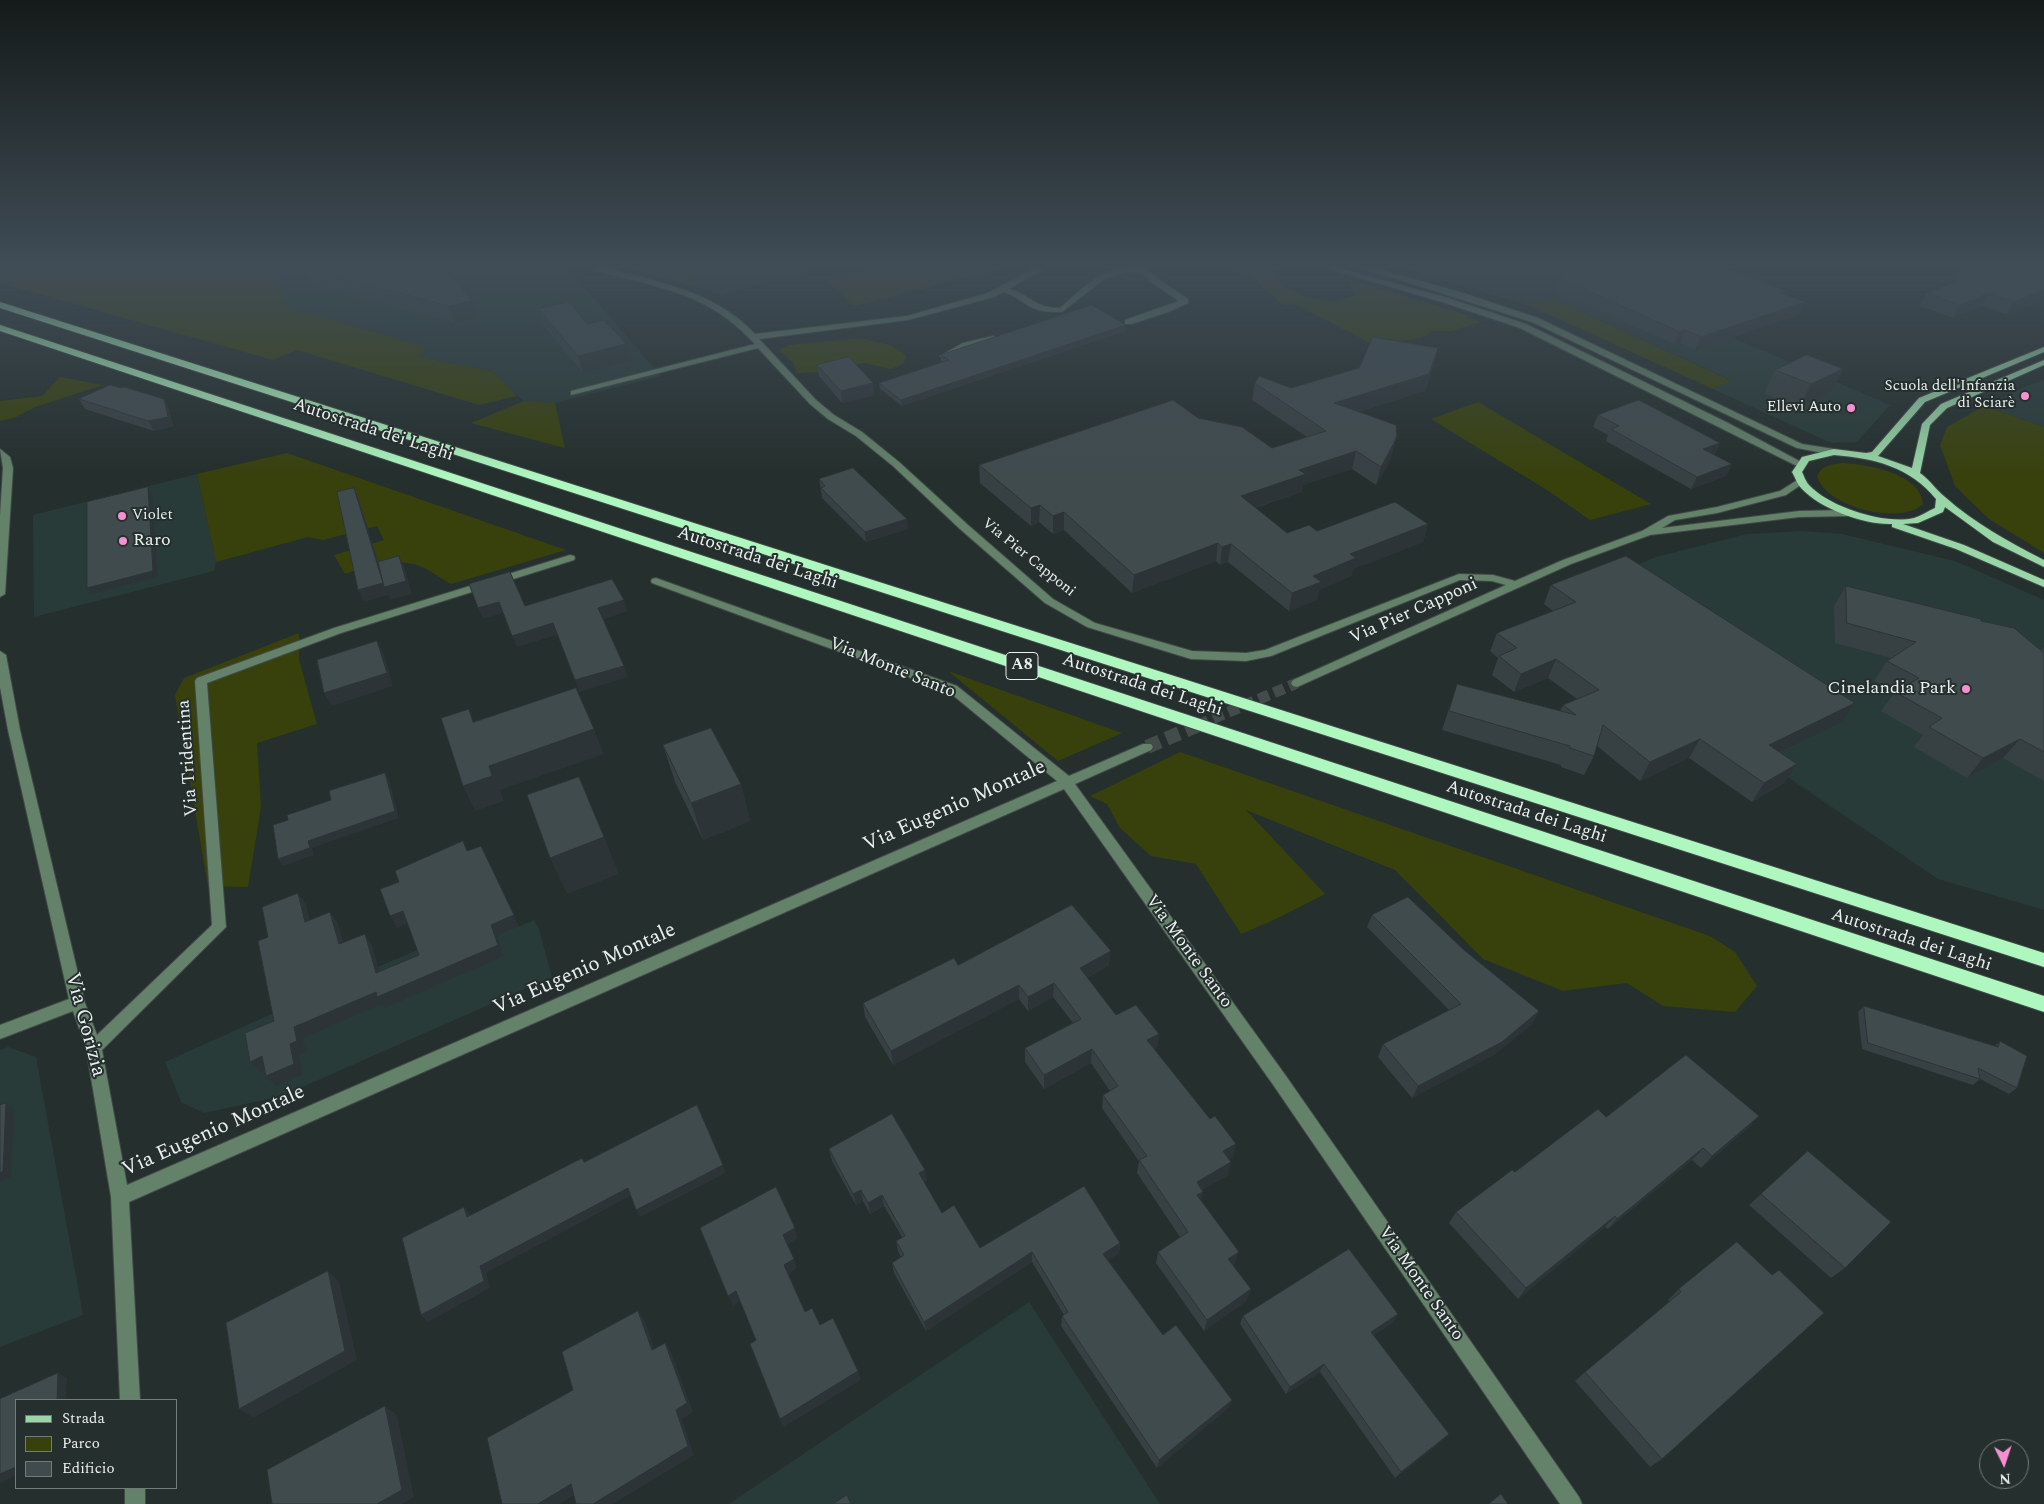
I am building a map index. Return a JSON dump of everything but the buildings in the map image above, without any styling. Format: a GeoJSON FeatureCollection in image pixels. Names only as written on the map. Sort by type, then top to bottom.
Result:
{"type":"FeatureCollection","features":[{"type":"Feature","properties":{"kind":"highway","name":"Autostrada dei Laghi"},"geometry":{"type":"LineString","coordinates":[[25,336],[2044,1004]]}},
{"type":"Feature","properties":{"kind":"highway","name":"Autostrada dei Laghi"},"geometry":{"type":"LineString","coordinates":[[97,336],[2044,960]]}},
{"type":"Feature","properties":{"kind":"main road"},"geometry":{"type":"LineString","coordinates":[[1865,456],[1875,454],[1922,400],[2044,349]]}},
{"type":"Feature","properties":{"kind":"main road"},"geometry":{"type":"LineString","coordinates":[[1915,474],[1926,424],[1944,406],[2044,362]]}},
{"type":"Feature","properties":{"kind":"main road"},"geometry":{"type":"LineString","coordinates":[[2044,564],[1997,540],[1963,517],[1941,499],[1932,486],[1915,474],[1891,463],[1865,456],[1834,452],[1818,454],[1798,463],[1795,472],[1799,482],[1818,499],[1849,513],[1884,521],[1960,547],[2044,584]]}},
{"type":"Feature","properties":{"kind":"main road"},"geometry":{"type":"LineString","coordinates":[[1884,521],[1910,522],[1929,518],[1940,510],[1941,499]]}},
{"type":"Feature","properties":{"kind":"street","name":"Via Pier Capponi"},"geometry":{"type":"LineString","coordinates":[[751,336],[813,402],[831,417],[859,434],[896,464],[964,527],[1050,601],[1090,625],[1192,654],[1218,657],[1246,657],[1267,653],[1459,577],[1494,578],[1517,585]]}},
{"type":"Feature","properties":{"kind":"street"},"geometry":{"type":"LineString","coordinates":[[574,393],[756,341],[787,336]]}},
{"type":"Feature","properties":{"kind":"street"},"geometry":{"type":"LineString","coordinates":[[942,357],[966,345],[999,336]]}},
{"type":"Feature","properties":{"kind":"street"},"geometry":{"type":"LineString","coordinates":[[1544,336],[1798,463]]}},
{"type":"Feature","properties":{"kind":"street"},"geometry":{"type":"LineString","coordinates":[[1569,336],[1800,446],[1834,452]]}},
{"type":"Feature","properties":{"kind":"street"},"geometry":{"type":"LineString","coordinates":[[0,594],[8,468],[2,455]]}},
{"type":"Feature","properties":{"kind":"street","name":"Via Pier Capponi"},"geometry":{"type":"LineString","coordinates":[[1297,683],[1587,554],[1646,533],[1672,518],[1783,493],[1799,482]]}},
{"type":"Feature","properties":{"kind":"street","name":"Via Pier Capponi"},"geometry":{"type":"LineString","coordinates":[[1646,533],[1687,530],[1731,521],[1800,513],[1849,513]]}},
{"type":"Feature","properties":{"kind":"street","name":"Via Tridentina"},"geometry":{"type":"LineString","coordinates":[[94,1048],[219,927],[201,681],[268,653],[337,629],[570,558]]}},
{"type":"Feature","properties":{"kind":"street","name":"Via Monte Santo"},"geometry":{"type":"LineString","coordinates":[[656,581],[953,689],[1066,781],[1329,1152],[1572,1504]]}},
{"type":"Feature","properties":{"kind":"street","name":"Via Gorizia"},"geometry":{"type":"LineString","coordinates":[[0,655],[14,730],[77,1002],[94,1048],[120,1196],[130,1399]]}},
{"type":"Feature","properties":{"kind":"street"},"geometry":{"type":"LineString","coordinates":[[1066,781],[1147,747]]}},
{"type":"Feature","properties":{"kind":"street","name":"Via Eugenio Montale"},"geometry":{"type":"LineString","coordinates":[[120,1196],[1066,781]]}},
{"type":"Feature","properties":{"kind":"street"},"geometry":{"type":"LineString","coordinates":[[0,1032],[77,1002]]}},
{"type":"Feature","properties":{"kind":"street"},"geometry":{"type":"LineString","coordinates":[[134,1489],[135,1504]]}},
{"type":"Feature","properties":{"kind":"shaded area"},"geometry":{"type":"Polygon","coordinates":[[[389,336],[627,336],[661,376],[555,403],[524,401],[492,371],[419,357],[427,347],[389,336]]]}},
{"type":"Feature","properties":{"kind":"shaded area"},"geometry":{"type":"Polygon","coordinates":[[[1635,336],[1729,336],[1890,405],[1857,442],[1831,443],[1713,389],[1731,380],[1635,336]]]}},
{"type":"Feature","properties":{"kind":"shaded area","name":"Scuola dell'Infanzia di Sciarè"},"geometry":{"type":"Polygon","coordinates":[[[2044,380],[2044,427],[1984,406],[2027,386],[2044,380]]]}},
{"type":"Feature","properties":{"kind":"shaded area"},"geometry":{"type":"Polygon","coordinates":[[[197,474],[216,562],[214,571],[34,617],[33,515],[197,474]]]}},
{"type":"Feature","properties":{"kind":"shaded area"},"geometry":{"type":"Polygon","coordinates":[[[1802,531],[1842,534],[1955,561],[2044,600],[2044,910],[1938,879],[1764,761],[1544,604],[1656,557],[1747,534],[1802,531]]]}},
{"type":"Feature","properties":{"kind":"shaded area"},"geometry":{"type":"Polygon","coordinates":[[[511,910],[518,927],[534,920],[539,929],[552,977],[282,1096],[204,1113],[181,1102],[165,1062],[347,980],[511,910]]]}},
{"type":"Feature","properties":{"kind":"shaded area"},"geometry":{"type":"Polygon","coordinates":[[[8,1047],[36,1057],[83,1315],[0,1347],[0,1050],[8,1047]]]}},
{"type":"Feature","properties":{"kind":"shaded area"},"geometry":{"type":"Polygon","coordinates":[[[1029,1302],[1160,1504],[729,1504],[1029,1302]]]}},
{"type":"Feature","properties":{"kind":"green space"},"geometry":{"type":"Polygon","coordinates":[[[189,336],[389,336],[427,347],[419,357],[492,371],[517,396],[479,405],[297,350],[273,360],[189,336]]]}},
{"type":"Feature","properties":{"kind":"green space"},"geometry":{"type":"Polygon","coordinates":[[[1357,336],[1424,336],[1421,338],[1374,345],[1357,336]]]}},
{"type":"Feature","properties":{"kind":"green space"},"geometry":{"type":"Polygon","coordinates":[[[1597,336],[1634,336],[1732,381],[1713,389],[1597,336]]]}},
{"type":"Feature","properties":{"kind":"green space"},"geometry":{"type":"Polygon","coordinates":[[[860,338],[890,345],[906,355],[904,363],[891,369],[865,363],[830,368],[817,372],[797,373],[793,363],[779,350],[788,345],[860,338]]]}},
{"type":"Feature","properties":{"kind":"green space"},"geometry":{"type":"Polygon","coordinates":[[[60,377],[103,385],[35,407],[16,417],[0,421],[0,401],[42,396],[60,377]]]}},
{"type":"Feature","properties":{"kind":"green space"},"geometry":{"type":"Polygon","coordinates":[[[524,401],[555,403],[565,448],[471,423],[524,401]]]}},
{"type":"Feature","properties":{"kind":"green space"},"geometry":{"type":"Polygon","coordinates":[[[1478,402],[1651,504],[1590,520],[1547,490],[1431,419],[1478,402]]]}},
{"type":"Feature","properties":{"kind":"green space"},"geometry":{"type":"Polygon","coordinates":[[[1984,406],[2044,427],[2044,553],[1989,519],[1955,486],[1940,445],[1947,427],[1984,406]]]}},
{"type":"Feature","properties":{"kind":"green space"},"geometry":{"type":"Polygon","coordinates":[[[287,453],[566,550],[451,584],[417,565],[399,562],[363,568],[345,574],[334,555],[384,540],[377,526],[323,540],[308,537],[216,562],[197,474],[287,453]]]}},
{"type":"Feature","properties":{"kind":"green space"},"geometry":{"type":"Polygon","coordinates":[[[1842,463],[1878,468],[1903,478],[1920,493],[1923,504],[1912,510],[1898,513],[1881,513],[1864,510],[1834,497],[1823,487],[1817,476],[1824,468],[1842,463]]]}},
{"type":"Feature","properties":{"kind":"green space"},"geometry":{"type":"Polygon","coordinates":[[[299,633],[299,660],[317,724],[257,743],[261,807],[248,887],[208,886],[175,695],[184,678],[299,633]]]}},
{"type":"Feature","properties":{"kind":"green space"},"geometry":{"type":"Polygon","coordinates":[[[948,671],[1122,733],[1058,761],[948,671]]]}},
{"type":"Feature","properties":{"kind":"green space"},"geometry":{"type":"Polygon","coordinates":[[[1180,752],[1710,936],[1735,952],[1757,986],[1735,1012],[1663,1006],[1627,983],[1563,991],[1483,959],[1395,870],[1246,810],[1325,894],[1276,919],[1241,934],[1196,864],[1151,856],[1120,828],[1107,804],[1090,796],[1180,752]]]}},
{"type":"Feature","properties":{"kind":"tunnel"},"geometry":{"type":"LineString","coordinates":[[1198,725],[1297,683]]}},
{"type":"Feature","properties":{"kind":"tunnel"},"geometry":{"type":"LineString","coordinates":[[1147,747],[1201,724]]}},
{"type":"Feature","properties":{"kind":"place","name":"Scuola dell'Infanzia di Sciarè"},"geometry":{"type":"Point","coordinates":[2025,396]}},
{"type":"Feature","properties":{"kind":"place","name":"Ellevi Auto"},"geometry":{"type":"Point","coordinates":[1851,408]}},
{"type":"Feature","properties":{"kind":"place","name":"Violet"},"geometry":{"type":"Point","coordinates":[122,516]}},
{"type":"Feature","properties":{"kind":"place","name":"Raro"},"geometry":{"type":"Point","coordinates":[123,541]}},
{"type":"Feature","properties":{"kind":"place","name":"Cinelandia Park"},"geometry":{"type":"Point","coordinates":[1966,689]}}]}
